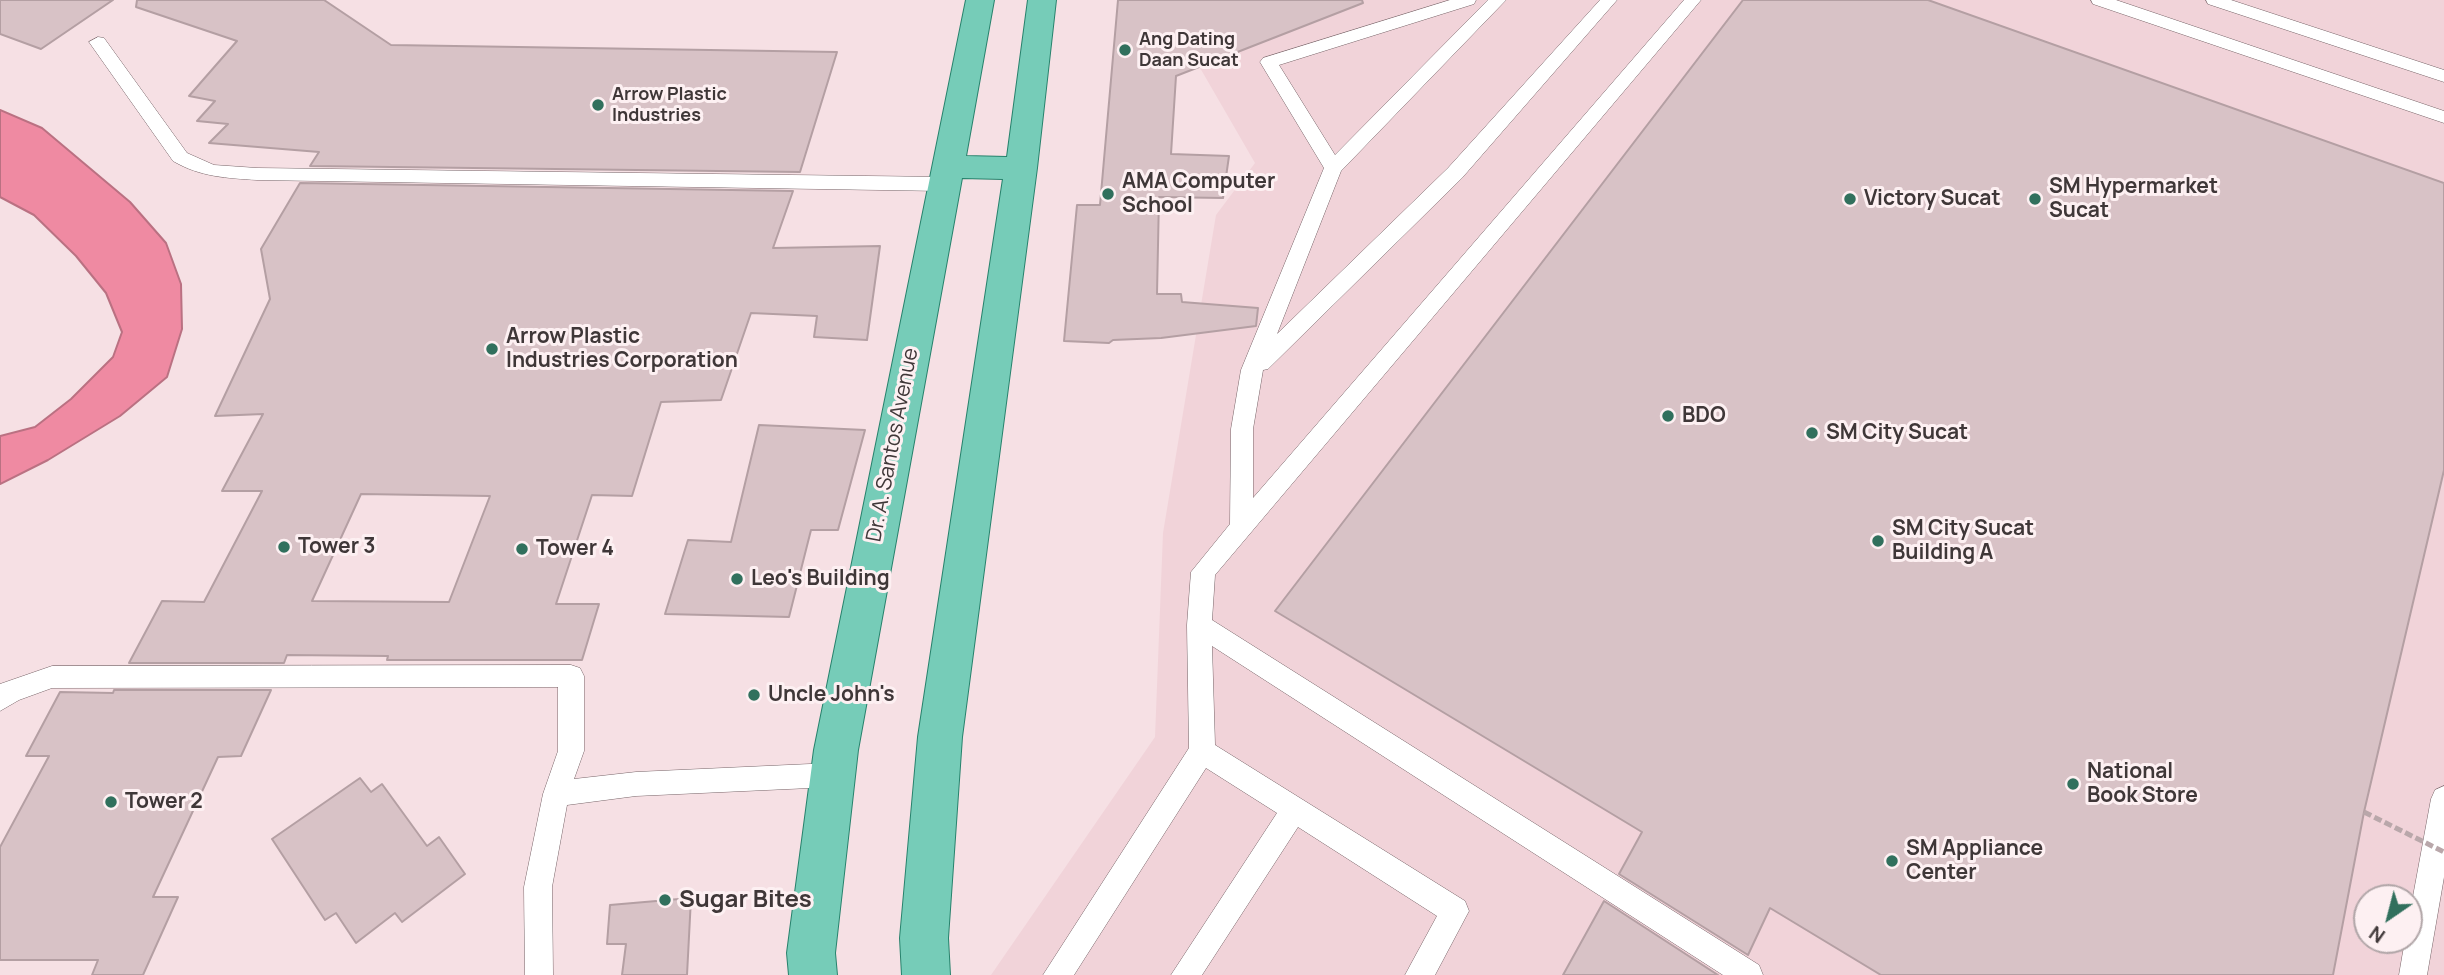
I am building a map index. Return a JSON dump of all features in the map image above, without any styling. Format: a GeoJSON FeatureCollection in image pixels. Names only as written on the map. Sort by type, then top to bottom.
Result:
{"type":"FeatureCollection","features":[{"type":"Feature","properties":{"kind":"main road","name":"Dr. A. Santos Avenue"},"geometry":{"type":"LineString","coordinates":[[813,975],[811,953],[832,775],[944,175],[980,0]]}},
{"type":"Feature","properties":{"kind":"main road"},"geometry":{"type":"LineString","coordinates":[[926,975],[924,938],[940,737],[1021,168],[1042,0]]}},
{"type":"Feature","properties":{"kind":"main road"},"geometry":{"type":"LineString","coordinates":[[944,175],[1021,168]]}},
{"type":"Feature","properties":{"kind":"lane"},"geometry":{"type":"LineString","coordinates":[[1333,168],[1269,62],[1468,0]]}},
{"type":"Feature","properties":{"kind":"lane"},"geometry":{"type":"LineString","coordinates":[[1241,524],[1241,429],[1252,370],[1333,168],[1498,0]]}},
{"type":"Feature","properties":{"kind":"lane"},"geometry":{"type":"LineString","coordinates":[[1252,370],[1455,173],[1609,0]]}},
{"type":"Feature","properties":{"kind":"lane"},"geometry":{"type":"LineString","coordinates":[[1057,975],[1202,751],[1199,625],[1203,572],[1241,524],[1693,0]]}},
{"type":"Feature","properties":{"kind":"lane"},"geometry":{"type":"LineString","coordinates":[[2099,0],[2444,117]]}},
{"type":"Feature","properties":{"kind":"lane"},"geometry":{"type":"LineString","coordinates":[[2214,0],[2444,76]]}},
{"type":"Feature","properties":{"kind":"lane"},"geometry":{"type":"LineString","coordinates":[[98,42],[180,157],[194,165],[214,170],[321,176],[944,175]]}},
{"type":"Feature","properties":{"kind":"lane"},"geometry":{"type":"LineString","coordinates":[[1199,625],[1749,975]]}},
{"type":"Feature","properties":{"kind":"lane"},"geometry":{"type":"LineString","coordinates":[[0,699],[10,691],[52,677],[571,676],[571,751],[556,794],[538,887],[539,975]]}},
{"type":"Feature","properties":{"kind":"lane"},"geometry":{"type":"LineString","coordinates":[[1202,751],[1455,911],[1419,975]]}},
{"type":"Feature","properties":{"kind":"lane"},"geometry":{"type":"LineString","coordinates":[[556,794],[636,783],[832,775]]}},
{"type":"Feature","properties":{"kind":"lane"},"geometry":{"type":"LineString","coordinates":[[2413,975],[2444,799]]}},
{"type":"Feature","properties":{"kind":"lane"},"geometry":{"type":"LineString","coordinates":[[1185,975],[1295,809]]}},
{"type":"Feature","properties":{"kind":"path"},"geometry":{"type":"LineString","coordinates":[[2364,812],[2444,852]]}},
{"type":"Feature","properties":{"kind":"shaded area","name":"SM City Sucat"},"geometry":{"type":"Polygon","coordinates":[[[1353,0],[2444,0],[2444,975],[991,975],[1155,737],[1163,533],[1216,215],[1255,163],[1192,54],[1353,0]]]}},
{"type":"Feature","properties":{"kind":"shaded area"},"geometry":{"type":"Polygon","coordinates":[[[0,110],[42,128],[130,202],[166,243],[181,284],[182,329],[167,377],[120,416],[48,460],[0,484],[0,436],[35,427],[71,399],[113,357],[122,332],[106,293],[76,256],[34,215],[0,197],[0,110]]]}},
{"type":"Feature","properties":{"kind":"building"},"geometry":{"type":"Polygon","coordinates":[[[0,0],[113,0],[41,49],[0,34],[0,0]]]}},
{"type":"Feature","properties":{"kind":"building","name":"Arrow Plastic Industries"},"geometry":{"type":"Polygon","coordinates":[[[137,0],[324,0],[391,45],[837,52],[800,172],[310,166],[319,152],[209,143],[228,124],[197,121],[215,101],[189,96],[237,41],[136,7],[137,0]]]}},
{"type":"Feature","properties":{"kind":"building"},"geometry":{"type":"Polygon","coordinates":[[[1118,0],[1362,0],[1363,3],[1176,76],[1171,154],[1229,156],[1223,198],[1159,197],[1157,294],[1181,294],[1182,302],[1258,308],[1256,326],[1161,338],[1113,340],[1109,343],[1064,341],[1077,205],[1100,205],[1118,0]]]}},
{"type":"Feature","properties":{"kind":"building","name":"SM City Sucat"},"geometry":{"type":"Polygon","coordinates":[[[1743,0],[1928,0],[2444,183],[2444,470],[2364,812],[2333,975],[1881,975],[1770,908],[1748,955],[1619,874],[1642,832],[1275,611],[1743,0]]]}},
{"type":"Feature","properties":{"kind":"building"},"geometry":{"type":"Polygon","coordinates":[[[300,183],[793,191],[773,248],[880,246],[867,340],[814,337],[817,316],[751,313],[721,400],[661,402],[632,496],[592,495],[556,604],[599,604],[582,660],[387,660],[388,656],[287,655],[284,663],[129,663],[162,601],[204,602],[262,491],[222,491],[263,414],[215,416],[270,299],[261,249],[300,183]],[[361,494],[312,601],[449,602],[490,496],[361,494]]]}},
{"type":"Feature","properties":{"kind":"building"},"geometry":{"type":"Polygon","coordinates":[[[759,425],[865,430],[838,530],[811,530],[789,617],[665,614],[688,540],[731,542],[759,425]]]}},
{"type":"Feature","properties":{"kind":"building","name":"Tower 2"},"geometry":{"type":"Polygon","coordinates":[[[114,690],[271,690],[241,756],[218,757],[153,897],[178,897],[143,975],[92,975],[98,960],[0,960],[0,847],[49,756],[26,756],[60,692],[113,693],[114,690]]]}},
{"type":"Feature","properties":{"kind":"building"},"geometry":{"type":"Polygon","coordinates":[[[360,778],[371,792],[382,784],[427,846],[439,837],[465,874],[402,922],[395,913],[356,943],[336,913],[325,920],[272,839],[360,778]]]}},
{"type":"Feature","properties":{"kind":"building"},"geometry":{"type":"Polygon","coordinates":[[[691,898],[687,975],[622,975],[626,944],[607,944],[610,905],[691,898]]]}},
{"type":"Feature","properties":{"kind":"building"},"geometry":{"type":"Polygon","coordinates":[[[1604,901],[1718,975],[1563,975],[1604,901]]]}},
{"type":"Feature","properties":{"kind":"place","name":"Ang Dating Daan Sucat"},"geometry":{"type":"Point","coordinates":[1125,50]}},
{"type":"Feature","properties":{"kind":"place","name":"Arrow Plastic Industries"},"geometry":{"type":"Point","coordinates":[598,105]}},
{"type":"Feature","properties":{"kind":"place","name":"AMA Computer School"},"geometry":{"type":"Point","coordinates":[1108,194]}},
{"type":"Feature","properties":{"kind":"place","name":"Victory Sucat"},"geometry":{"type":"Point","coordinates":[1850,199]}},
{"type":"Feature","properties":{"kind":"place","name":"SM Hypermarket Sucat"},"geometry":{"type":"Point","coordinates":[2035,199]}},
{"type":"Feature","properties":{"kind":"place","name":"Arrow Plastic Industries Corporation"},"geometry":{"type":"Point","coordinates":[492,349]}},
{"type":"Feature","properties":{"kind":"place","name":"BDO"},"geometry":{"type":"Point","coordinates":[1668,416]}},
{"type":"Feature","properties":{"kind":"place","name":"SM City Sucat"},"geometry":{"type":"Point","coordinates":[1812,433]}},
{"type":"Feature","properties":{"kind":"place","name":"SM City Sucat Building A"},"geometry":{"type":"Point","coordinates":[1878,541]}},
{"type":"Feature","properties":{"kind":"place","name":"Tower 3"},"geometry":{"type":"Point","coordinates":[284,547]}},
{"type":"Feature","properties":{"kind":"place","name":"Tower 4"},"geometry":{"type":"Point","coordinates":[522,549]}},
{"type":"Feature","properties":{"kind":"place","name":"Leo's Building"},"geometry":{"type":"Point","coordinates":[737,579]}},
{"type":"Feature","properties":{"kind":"place","name":"Uncle John's"},"geometry":{"type":"Point","coordinates":[754,695]}},
{"type":"Feature","properties":{"kind":"place","name":"National Book Store"},"geometry":{"type":"Point","coordinates":[2073,784]}},
{"type":"Feature","properties":{"kind":"place","name":"Tower 2"},"geometry":{"type":"Point","coordinates":[111,802]}},
{"type":"Feature","properties":{"kind":"place","name":"SM Appliance Center"},"geometry":{"type":"Point","coordinates":[1892,861]}},
{"type":"Feature","properties":{"kind":"place","name":"Sugar Bites"},"geometry":{"type":"Point","coordinates":[665,900]}}]}
